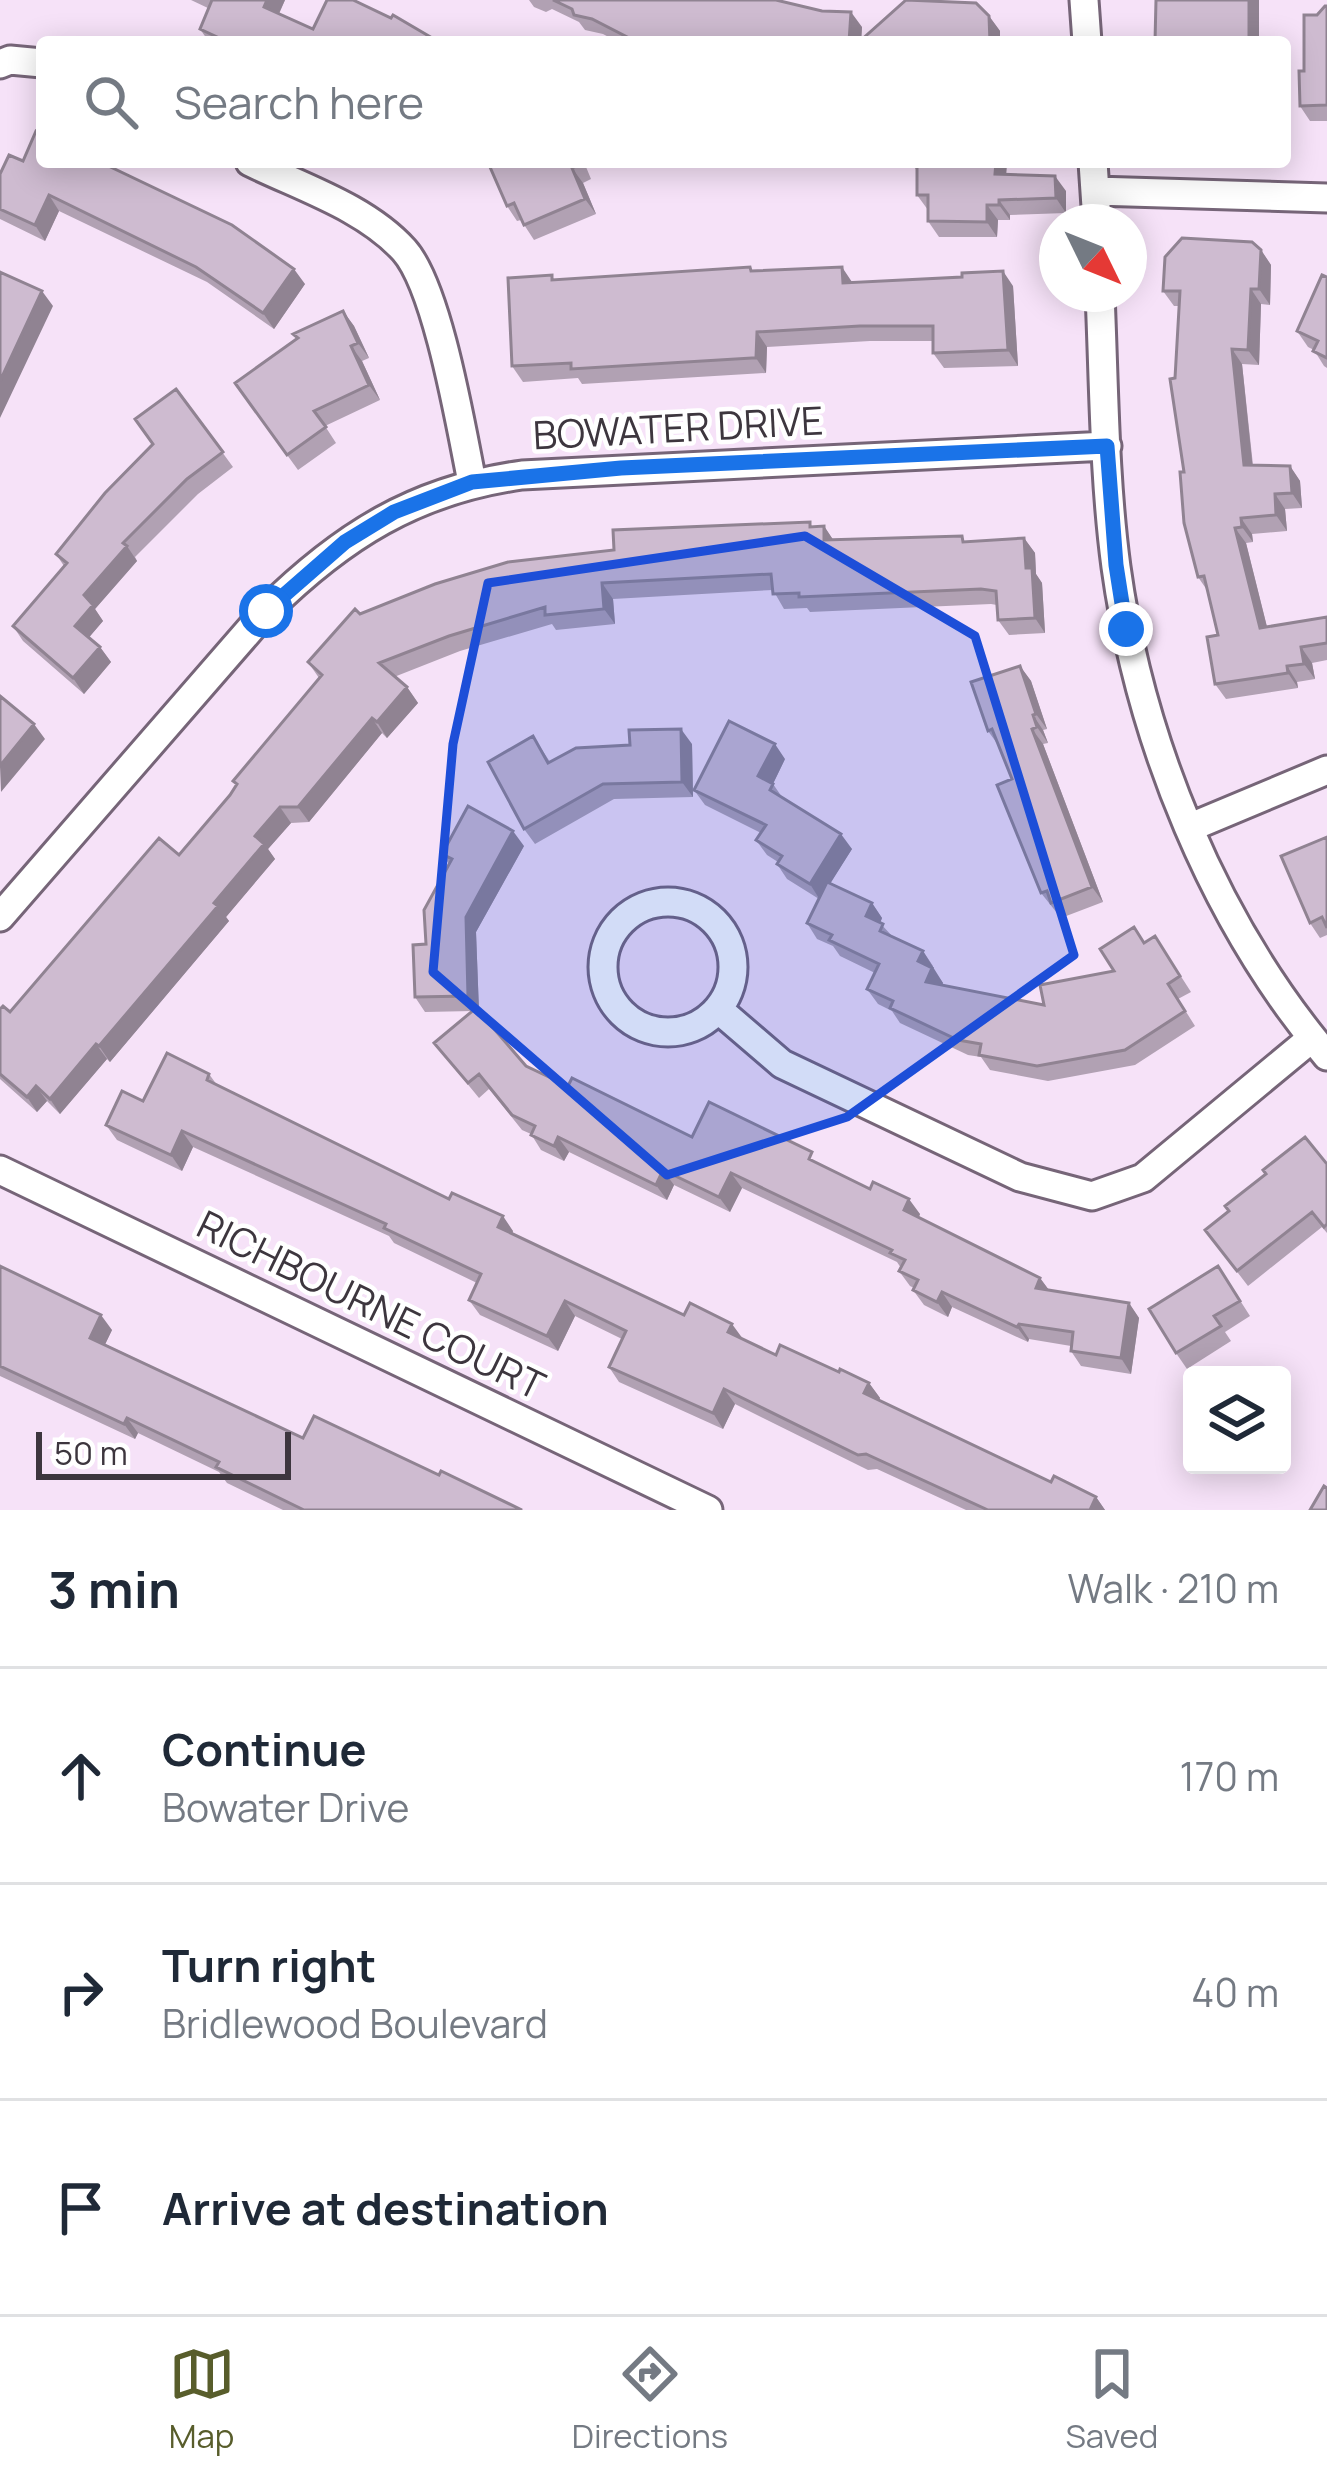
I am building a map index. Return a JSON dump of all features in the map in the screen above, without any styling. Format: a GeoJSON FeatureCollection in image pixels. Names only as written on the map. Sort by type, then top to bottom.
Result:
{"type":"FeatureCollection","features":[{"type":"Feature","properties":{"kind":"street"},"geometry":{"type":"LineString","coordinates":[[1084,0],[1087,36]]}},
{"type":"Feature","properties":{"kind":"street"},"geometry":{"type":"LineString","coordinates":[[0,64],[36,62]]}},
{"type":"Feature","properties":{"kind":"street"},"geometry":{"type":"LineString","coordinates":[[262,168],[378,227],[406,253],[426,287],[472,482]]}},
{"type":"Feature","properties":{"kind":"street"},"geometry":{"type":"LineString","coordinates":[[1093,168],[1095,204]]}},
{"type":"Feature","properties":{"kind":"street"},"geometry":{"type":"LineString","coordinates":[[1095,191],[1327,198]]}},
{"type":"Feature","properties":{"kind":"street"},"geometry":{"type":"LineString","coordinates":[[718,1010],[782,1064],[1020,1177],[1092,1196],[1143,1178],[1319,1047],[1244,937],[1191,827],[1158,742],[1126,629],[1116,565],[1101,312]]}},
{"type":"Feature","properties":{"kind":"street","name":"BOWATER DRIVE"},"geometry":{"type":"LineString","coordinates":[[0,916],[266,611],[303,574],[394,512],[472,482],[621,468],[1107,446]]}},
{"type":"Feature","properties":{"kind":"street"},"geometry":{"type":"LineString","coordinates":[[1191,827],[1327,770]]}},
{"type":"Feature","properties":{"kind":"street"},"geometry":{"type":"LineString","coordinates":[[654,903],[694,906],[712,917],[732,952],[729,992],[718,1010],[679,1032],[635,1024],[618,1009],[607,989],[603,967],[617,925],[635,910],[654,903]]}},
{"type":"Feature","properties":{"kind":"street","name":"RICHBOURNE COURT"},"geometry":{"type":"LineString","coordinates":[[0,1170],[708,1510]]}},
{"type":"Feature","properties":{"kind":"highlighted area"},"geometry":{"type":"Polygon","coordinates":[[[805,536],[975,636],[1074,955],[847,1117],[667,1175],[433,972],[453,744],[488,583],[805,536]]]}},
{"type":"Feature","properties":{"kind":"building"},"geometry":{"type":"Polygon","coordinates":[[[212,0],[267,0],[264,7],[313,29],[327,0],[353,0],[393,15],[429,36],[215,36],[200,29],[212,0]]]}},
{"type":"Feature","properties":{"kind":"building"},"geometry":{"type":"Polygon","coordinates":[[[553,0],[776,0],[851,12],[849,36],[625,36],[574,15],[572,9],[553,0]]]}},
{"type":"Feature","properties":{"kind":"building"},"geometry":{"type":"Polygon","coordinates":[[[906,0],[976,3],[989,16],[990,36],[866,36],[906,0]]]}},
{"type":"Feature","properties":{"kind":"building"},"geometry":{"type":"Polygon","coordinates":[[[1156,0],[1249,0],[1249,36],[1155,36],[1156,0]]]}},
{"type":"Feature","properties":{"kind":"building"},"geometry":{"type":"Polygon","coordinates":[[[1325,6],[1327,105],[1300,106],[1304,15],[1317,15],[1325,6]]]}},
{"type":"Feature","properties":{"kind":"building"},"geometry":{"type":"Polygon","coordinates":[[[36,131],[36,168],[113,168],[232,225],[294,269],[263,313],[196,267],[49,195],[35,225],[0,209],[0,174],[9,155],[23,161],[36,131]]]}},
{"type":"Feature","properties":{"kind":"building"},"geometry":{"type":"Polygon","coordinates":[[[490,168],[572,168],[585,199],[524,225],[514,203],[507,206],[490,168]]]}},
{"type":"Feature","properties":{"kind":"building"},"geometry":{"type":"Polygon","coordinates":[[[917,168],[996,168],[995,174],[1055,176],[1056,198],[999,200],[999,205],[987,205],[987,222],[928,221],[928,195],[917,195],[917,168]]]}},
{"type":"Feature","properties":{"kind":"building"},"geometry":{"type":"Polygon","coordinates":[[[1182,238],[1252,242],[1261,250],[1259,289],[1251,289],[1248,350],[1232,349],[1244,465],[1290,466],[1292,493],[1275,494],[1276,515],[1241,518],[1242,527],[1235,528],[1260,628],[1327,617],[1327,643],[1301,647],[1304,664],[1287,666],[1288,673],[1215,684],[1207,637],[1218,635],[1204,576],[1198,577],[1184,523],[1180,472],[1184,472],[1170,379],[1175,378],[1180,291],[1163,291],[1165,257],[1182,238]]]}},
{"type":"Feature","properties":{"kind":"building"},"geometry":{"type":"Polygon","coordinates":[[[750,267],[751,271],[842,267],[843,283],[1003,271],[1008,350],[933,353],[933,326],[860,326],[757,332],[756,358],[571,369],[571,363],[512,366],[508,278],[552,275],[552,280],[750,267]]]}},
{"type":"Feature","properties":{"kind":"building"},"geometry":{"type":"Polygon","coordinates":[[[0,272],[42,291],[0,381],[0,272]]]}},
{"type":"Feature","properties":{"kind":"building"},"geometry":{"type":"Polygon","coordinates":[[[1322,275],[1327,277],[1327,358],[1313,351],[1318,341],[1297,331],[1322,275]]]}},
{"type":"Feature","properties":{"kind":"building"},"geometry":{"type":"Polygon","coordinates":[[[343,311],[358,343],[351,346],[369,385],[314,411],[326,427],[287,455],[235,383],[298,338],[293,334],[343,311]]]}},
{"type":"Feature","properties":{"kind":"building"},"geometry":{"type":"Polygon","coordinates":[[[176,389],[223,452],[187,479],[123,543],[127,546],[84,595],[93,605],[75,626],[100,647],[73,678],[13,626],[67,563],[56,554],[153,444],[135,419],[176,389]]]}},
{"type":"Feature","properties":{"kind":"building"},"geometry":{"type":"Polygon","coordinates":[[[810,522],[810,527],[824,526],[824,540],[1024,538],[1026,568],[1032,568],[1035,618],[998,620],[996,591],[981,589],[799,597],[799,593],[773,594],[771,574],[602,583],[604,609],[545,615],[545,607],[379,663],[407,687],[377,722],[372,718],[298,807],[280,807],[255,836],[264,844],[214,903],[218,906],[99,1046],[50,1099],[36,1086],[27,1097],[0,1074],[0,1009],[3,1006],[10,1012],[159,838],[179,855],[230,795],[237,784],[233,781],[322,675],[308,662],[355,609],[360,614],[508,562],[614,550],[613,530],[810,522]]]}},
{"type":"Feature","properties":{"kind":"building"},"geometry":{"type":"Polygon","coordinates":[[[1020,666],[1036,714],[1037,727],[1032,729],[1092,887],[1051,903],[1047,891],[1041,893],[997,785],[1012,779],[971,682],[1020,666]]]}},
{"type":"Feature","properties":{"kind":"building"},"geometry":{"type":"Polygon","coordinates":[[[0,696],[34,724],[0,766],[0,696]]]}},
{"type":"Feature","properties":{"kind":"building"},"geometry":{"type":"Polygon","coordinates":[[[729,721],[775,744],[758,776],[773,784],[770,790],[841,834],[810,884],[777,864],[782,856],[756,840],[766,825],[694,790],[729,721]]]}},
{"type":"Feature","properties":{"kind":"building"},"geometry":{"type":"Polygon","coordinates":[[[681,729],[682,782],[603,784],[524,829],[488,762],[533,736],[548,763],[576,748],[630,745],[629,730],[681,729]]]}},
{"type":"Feature","properties":{"kind":"building"},"geometry":{"type":"Polygon","coordinates":[[[468,806],[513,831],[466,917],[468,996],[415,997],[413,945],[426,944],[424,910],[452,859],[442,854],[468,806]]]}},
{"type":"Feature","properties":{"kind":"building"},"geometry":{"type":"Polygon","coordinates":[[[1327,837],[1327,928],[1322,917],[1310,923],[1281,856],[1327,837]]]}},
{"type":"Feature","properties":{"kind":"building"},"geometry":{"type":"Polygon","coordinates":[[[827,882],[872,903],[866,916],[883,924],[880,931],[923,951],[918,961],[932,968],[926,982],[1044,1005],[1040,985],[1114,971],[1100,949],[1134,927],[1144,943],[1155,936],[1180,976],[1168,984],[1185,1011],[1125,1050],[1037,1066],[979,1055],[981,1044],[958,1040],[890,1008],[893,1001],[867,989],[879,964],[829,940],[832,935],[807,923],[827,882]]]}},
{"type":"Feature","properties":{"kind":"building"},"geometry":{"type":"Polygon","coordinates":[[[476,1008],[526,1066],[568,1086],[572,1078],[692,1137],[709,1102],[812,1152],[809,1159],[870,1189],[873,1182],[909,1199],[904,1210],[1040,1278],[1036,1288],[1129,1303],[1121,1358],[1071,1351],[1073,1332],[1017,1327],[942,1292],[937,1302],[913,1290],[918,1280],[899,1271],[905,1260],[892,1250],[731,1173],[719,1197],[663,1170],[656,1185],[558,1137],[554,1146],[531,1135],[535,1126],[512,1115],[479,1074],[468,1083],[434,1043],[476,1008]]]}},
{"type":"Feature","properties":{"kind":"building"},"geometry":{"type":"Polygon","coordinates":[[[167,1053],[209,1074],[207,1080],[449,1199],[452,1193],[503,1216],[498,1227],[684,1315],[690,1303],[732,1324],[728,1332],[776,1355],[780,1345],[869,1383],[864,1393],[1051,1482],[1054,1476],[1096,1497],[1090,1510],[988,1510],[866,1454],[858,1455],[724,1389],[713,1413],[609,1367],[626,1331],[565,1301],[547,1336],[469,1300],[481,1274],[384,1228],[386,1224],[182,1131],[171,1155],[106,1125],[122,1091],[143,1101],[167,1053]]]}},
{"type":"Feature","properties":{"kind":"building"},"geometry":{"type":"Polygon","coordinates":[[[1305,1137],[1327,1164],[1327,1224],[1324,1227],[1312,1212],[1237,1271],[1205,1230],[1229,1211],[1225,1206],[1266,1174],[1263,1170],[1305,1137]]]}},
{"type":"Feature","properties":{"kind":"building"},"geometry":{"type":"Polygon","coordinates":[[[0,1266],[101,1315],[90,1338],[303,1438],[314,1416],[522,1510],[304,1510],[127,1418],[124,1424],[0,1366],[0,1266]]]}},
{"type":"Feature","properties":{"kind":"building"},"geometry":{"type":"Polygon","coordinates":[[[1218,1266],[1240,1301],[1214,1316],[1221,1326],[1176,1353],[1149,1309],[1218,1266]]]}},
{"type":"Feature","properties":{"kind":"building"},"geometry":{"type":"Polygon","coordinates":[[[1324,1486],[1327,1510],[1310,1510],[1324,1486]]]}},
{"type":"Feature","properties":{"kind":"route"},"geometry":{"type":"LineString","coordinates":[[266,611],[345,542],[394,512],[472,482],[621,468],[1107,446],[1126,629]]}}]}
